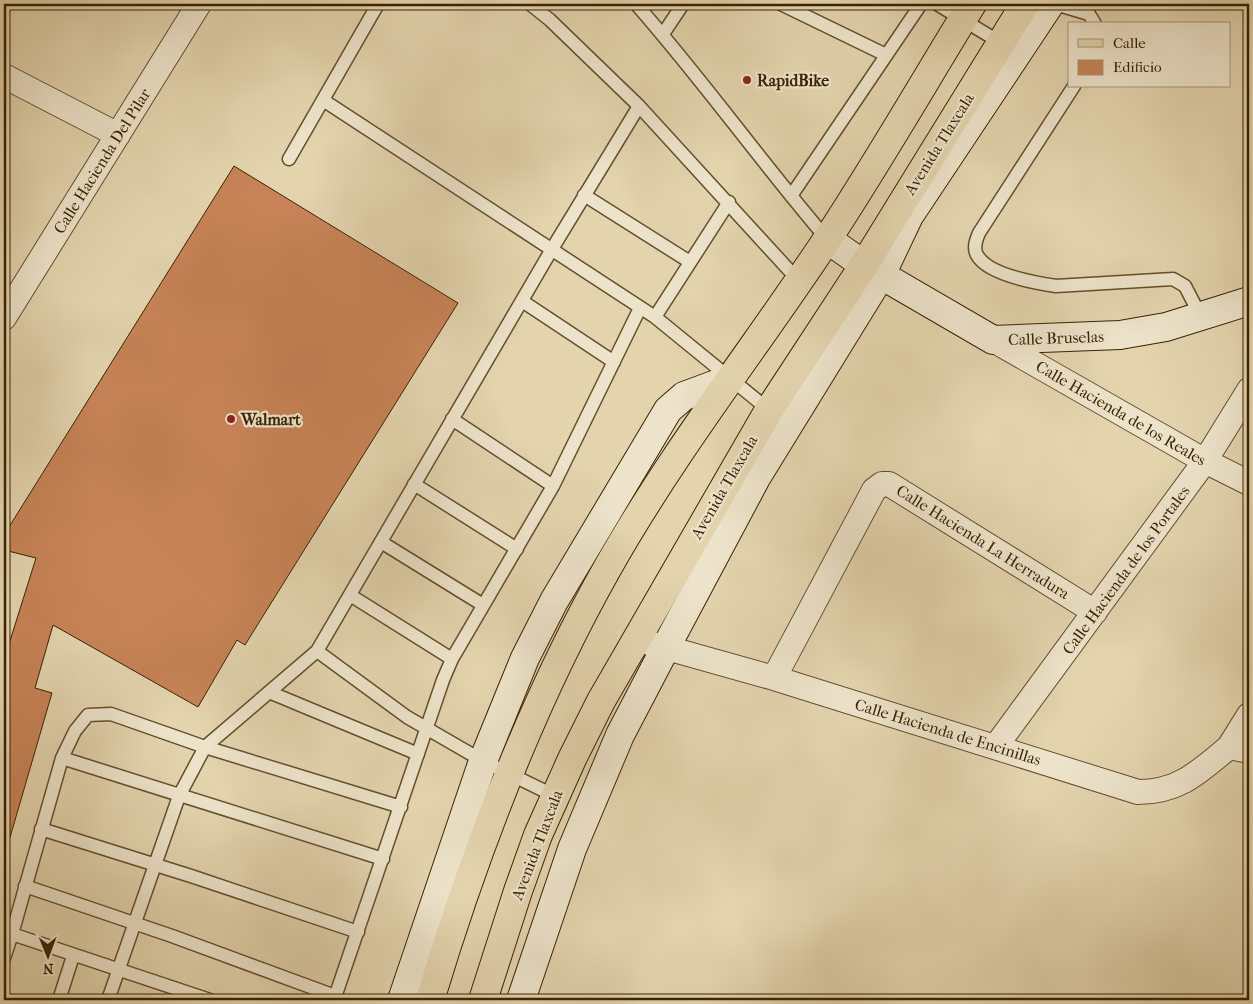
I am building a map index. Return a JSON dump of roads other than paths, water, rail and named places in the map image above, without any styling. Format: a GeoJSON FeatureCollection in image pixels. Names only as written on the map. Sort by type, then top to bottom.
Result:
{"type":"FeatureCollection","features":[{"type":"Feature","properties":{"kind":"main road","name":"Avenida Tlaxcala"},"geometry":{"type":"LineString","coordinates":[[483,1000],[518,891],[554,796],[601,701],[768,410],[873,270],[1001,43],[1026,4]]}},
{"type":"Feature","properties":{"kind":"main road"},"geometry":{"type":"LineString","coordinates":[[430,1000],[471,870],[510,774],[570,640],[608,567],[730,379],[827,238],[967,12]]}},
{"type":"Feature","properties":{"kind":"street","name":"Calle Hacienda Del Pilar"},"geometry":{"type":"LineString","coordinates":[[8,305],[118,135],[199,4]]}},
{"type":"Feature","properties":{"kind":"street","name":"Avenida Tlaxcala"},"geometry":{"type":"LineString","coordinates":[[521,1000],[575,840],[620,735],[666,647],[756,478],[873,270],[1050,4]]}},
{"type":"Feature","properties":{"kind":"street"},"geometry":{"type":"LineString","coordinates":[[4,76],[118,135]]}},
{"type":"Feature","properties":{"kind":"street","name":"Calle Bruselas"},"geometry":{"type":"LineString","coordinates":[[827,238],[873,270],[993,340],[1120,335],[1166,327],[1249,301]]}},
{"type":"Feature","properties":{"kind":"street","name":"Calle Hacienda de los Reales"},"geometry":{"type":"LineString","coordinates":[[993,340],[1205,461],[1249,483]]}},
{"type":"Feature","properties":{"kind":"street"},"geometry":{"type":"LineString","coordinates":[[402,1000],[484,761],[525,658],[554,600],[659,424],[675,402],[684,396],[730,379]]}},
{"type":"Feature","properties":{"kind":"street","name":"Calle Hacienda de los Portales"},"geometry":{"type":"LineString","coordinates":[[996,746],[1205,461],[1249,390]]}},
{"type":"Feature","properties":{"kind":"street","name":"Calle Hacienda La Herradura"},"geometry":{"type":"LineString","coordinates":[[774,678],[874,490],[882,484],[889,484],[1095,612]]}},
{"type":"Feature","properties":{"kind":"street","name":"Calle Hacienda de Encinillas"},"geometry":{"type":"LineString","coordinates":[[636,639],[774,678],[1138,792],[1158,792],[1178,786],[1239,749],[1249,715]]}},
{"type":"Feature","properties":{"kind":"lane"},"geometry":{"type":"LineString","coordinates":[[290,159],[378,4]]}},
{"type":"Feature","properties":{"kind":"lane"},"geometry":{"type":"LineString","coordinates":[[530,4],[550,20],[639,106],[729,202],[798,280]]}},
{"type":"Feature","properties":{"kind":"lane"},"geometry":{"type":"LineString","coordinates":[[636,4],[663,34],[790,196],[827,238]]}},
{"type":"Feature","properties":{"kind":"lane"},"geometry":{"type":"LineString","coordinates":[[663,34],[683,4]]}},
{"type":"Feature","properties":{"kind":"lane"},"geometry":{"type":"LineString","coordinates":[[781,4],[886,55]]}},
{"type":"Feature","properties":{"kind":"lane"},"geometry":{"type":"LineString","coordinates":[[790,196],[921,4]]}},
{"type":"Feature","properties":{"kind":"lane"},"geometry":{"type":"LineString","coordinates":[[937,4],[967,12],[1001,43]]}},
{"type":"Feature","properties":{"kind":"lane"},"geometry":{"type":"LineString","coordinates":[[1055,4],[1089,14],[1094,22]]}},
{"type":"Feature","properties":{"kind":"lane"},"geometry":{"type":"LineString","coordinates":[[1073,88],[979,233],[975,250],[977,256],[986,264],[1004,274],[1048,284],[1075,286],[1173,279],[1184,286],[1201,317]]}},
{"type":"Feature","properties":{"kind":"lane"},"geometry":{"type":"LineString","coordinates":[[323,100],[655,317],[768,410]]}},
{"type":"Feature","properties":{"kind":"lane"},"geometry":{"type":"LineString","coordinates":[[108,1000],[179,796],[205,747],[317,651],[552,249],[639,106]]}},
{"type":"Feature","properties":{"kind":"lane"},"geometry":{"type":"LineString","coordinates":[[584,196],[690,262]]}},
{"type":"Feature","properties":{"kind":"lane"},"geometry":{"type":"LineString","coordinates":[[655,317],[729,202]]}},
{"type":"Feature","properties":{"kind":"lane"},"geometry":{"type":"LineString","coordinates":[[522,300],[614,362]]}},
{"type":"Feature","properties":{"kind":"lane"},"geometry":{"type":"LineString","coordinates":[[25,886],[134,923],[334,998],[452,659],[553,486],[640,308]]}},
{"type":"Feature","properties":{"kind":"lane"},"geometry":{"type":"LineString","coordinates":[[452,420],[553,486]]}},
{"type":"Feature","properties":{"kind":"lane"},"geometry":{"type":"LineString","coordinates":[[414,484],[517,549]]}},
{"type":"Feature","properties":{"kind":"lane"},"geometry":{"type":"LineString","coordinates":[[381,542],[483,605]]}},
{"type":"Feature","properties":{"kind":"lane"},"geometry":{"type":"LineString","coordinates":[[350,595],[452,659]]}},
{"type":"Feature","properties":{"kind":"lane"},"geometry":{"type":"LineString","coordinates":[[317,651],[407,717],[484,761],[554,796]]}},
{"type":"Feature","properties":{"kind":"lane"},"geometry":{"type":"LineString","coordinates":[[269,692],[418,754]]}},
{"type":"Feature","properties":{"kind":"lane"},"geometry":{"type":"LineString","coordinates":[[4,958],[62,758],[75,732],[88,715],[111,714],[205,747],[401,807]]}},
{"type":"Feature","properties":{"kind":"lane"},"geometry":{"type":"LineString","coordinates":[[62,758],[383,859]]}},
{"type":"Feature","properties":{"kind":"lane"},"geometry":{"type":"LineString","coordinates":[[42,829],[358,932]]}},
{"type":"Feature","properties":{"kind":"lane"},"geometry":{"type":"LineString","coordinates":[[12,934],[73,956],[210,1000]]}},
{"type":"Feature","properties":{"kind":"lane"},"geometry":{"type":"LineString","coordinates":[[59,1000],[73,956]]}},
{"type":"Feature","properties":{"kind":"place","name":"RapidBike"},"geometry":{"type":"Point","coordinates":[747,80]}},
{"type":"Feature","properties":{"kind":"place","name":"Walmart"},"geometry":{"type":"Point","coordinates":[231,419]}}]}
